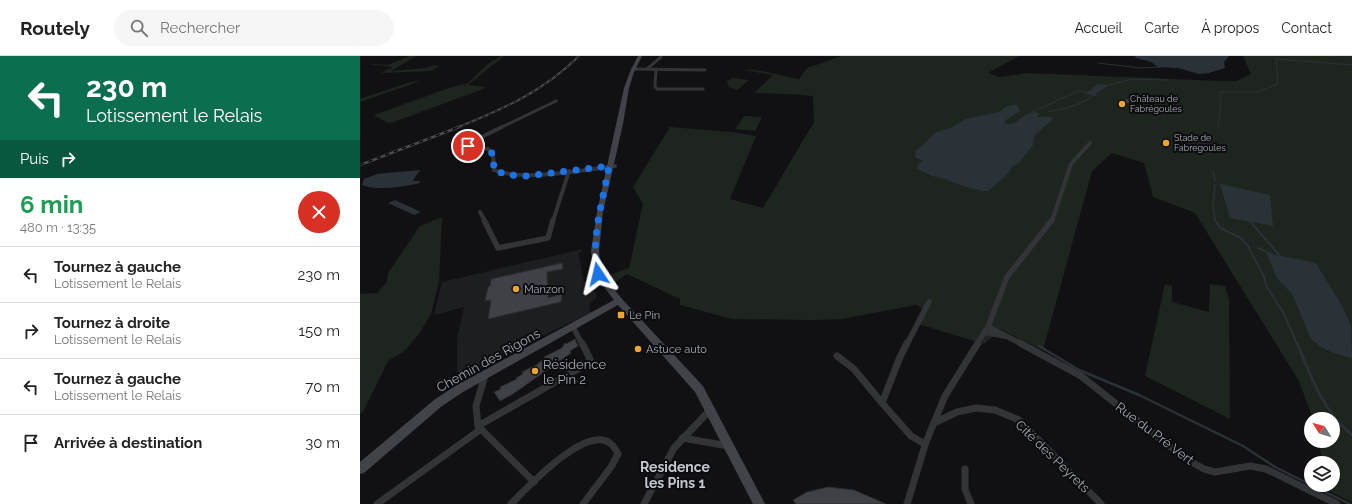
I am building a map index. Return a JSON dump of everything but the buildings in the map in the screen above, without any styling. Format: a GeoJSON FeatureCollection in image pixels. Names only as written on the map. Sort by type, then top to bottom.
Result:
{"type":"FeatureCollection","features":[{"type":"Feature","properties":{"kind":"main road"},"geometry":{"type":"LineString","coordinates":[[640,56],[632,69],[625,98],[612,166],[606,211],[596,242],[595,251],[598,274],[619,301],[699,389],[759,504]]}},
{"type":"Feature","properties":{"kind":"main road","name":"Chemin des Rigons"},"geometry":{"type":"LineString","coordinates":[[360,469],[438,403],[460,389],[619,301]]}},
{"type":"Feature","properties":{"kind":"street"},"geometry":{"type":"LineString","coordinates":[[647,69],[661,57]]}},
{"type":"Feature","properties":{"kind":"street"},"geometry":{"type":"LineString","coordinates":[[632,69],[705,70]]}},
{"type":"Feature","properties":{"kind":"street"},"geometry":{"type":"LineString","coordinates":[[656,69],[655,87],[657,89],[703,89]]}},
{"type":"Feature","properties":{"kind":"street"},"geometry":{"type":"LineString","coordinates":[[556,101],[465,145],[488,149],[493,154],[494,170],[500,173],[527,176],[612,166]]}},
{"type":"Feature","properties":{"kind":"street"},"geometry":{"type":"LineString","coordinates":[[907,504],[925,444],[945,396],[986,330],[1007,276],[1052,222],[1071,164],[1090,143]]}},
{"type":"Feature","properties":{"kind":"street"},"geometry":{"type":"LineString","coordinates":[[480,212],[498,248],[548,238],[569,171]]}},
{"type":"Feature","properties":{"kind":"street"},"geometry":{"type":"LineString","coordinates":[[882,403],[900,357],[929,302]]}},
{"type":"Feature","properties":{"kind":"street"},"geometry":{"type":"LineString","coordinates":[[377,504],[479,428],[585,365],[590,358],[573,327]]}},
{"type":"Feature","properties":{"kind":"street","name":"Rue du Pré Vert"},"geometry":{"type":"LineString","coordinates":[[986,330],[1004,336],[1059,363],[1081,376],[1186,458],[1204,469],[1215,472],[1250,466],[1266,469],[1337,504]]}},
{"type":"Feature","properties":{"kind":"street"},"geometry":{"type":"LineString","coordinates":[[837,356],[854,369],[911,436],[925,444]]}},
{"type":"Feature","properties":{"kind":"street"},"geometry":{"type":"LineString","coordinates":[[485,375],[476,399],[476,419],[479,428],[534,482]]}},
{"type":"Feature","properties":{"kind":"street","name":"Cité des Peyrets"},"geometry":{"type":"LineString","coordinates":[[934,423],[963,408],[981,407],[1001,412],[1019,420],[1101,504]]}},
{"type":"Feature","properties":{"kind":"street"},"geometry":{"type":"LineString","coordinates":[[644,504],[666,461],[682,438],[710,409]]}},
{"type":"Feature","properties":{"kind":"street"},"geometry":{"type":"LineString","coordinates":[[682,438],[730,446]]}},
{"type":"Feature","properties":{"kind":"street"},"geometry":{"type":"LineString","coordinates":[[511,504],[550,465],[574,449],[595,441],[605,440],[612,443],[618,454],[615,462],[589,494],[583,504]]}},
{"type":"Feature","properties":{"kind":"street"},"geometry":{"type":"LineString","coordinates":[[965,469],[965,489],[971,504]]}},
{"type":"Feature","properties":{"kind":"shaded area"},"geometry":{"type":"Polygon","coordinates":[[[409,56],[416,56],[391,71],[426,68],[434,65],[440,66],[431,71],[381,73],[393,67],[360,63],[388,65],[409,56]]]}},
{"type":"Feature","properties":{"kind":"shaded area"},"geometry":{"type":"Polygon","coordinates":[[[501,56],[504,56],[468,85],[486,87],[483,89],[394,122],[388,123],[374,115],[449,88],[468,83],[488,64],[501,56]]]}},
{"type":"Feature","properties":{"kind":"shaded area"},"geometry":{"type":"Polygon","coordinates":[[[842,56],[1019,56],[988,73],[999,77],[1028,73],[1237,81],[1251,74],[1243,56],[1352,56],[1352,502],[1330,492],[1340,492],[1340,456],[1321,456],[1320,448],[1340,448],[1340,412],[1310,412],[1299,381],[1195,213],[1153,197],[1144,163],[1112,153],[1092,171],[1043,350],[1001,330],[984,344],[915,323],[922,308],[916,305],[842,319],[732,319],[680,305],[680,299],[627,274],[612,284],[612,274],[629,268],[643,204],[633,187],[670,127],[732,132],[756,136],[730,199],[763,208],[814,122],[813,96],[754,93],[773,75],[744,70],[765,71],[799,79],[807,68],[842,56]]]}},
{"type":"Feature","properties":{"kind":"shaded area"},"geometry":{"type":"Polygon","coordinates":[[[1135,56],[1229,56],[1224,62],[1225,68],[1209,73],[1199,74],[1178,68],[1158,67],[1151,62],[1136,58],[1135,56]]]}},
{"type":"Feature","properties":{"kind":"shaded area"},"geometry":{"type":"Polygon","coordinates":[[[733,78],[749,80],[737,90],[729,87],[727,81],[733,78]]]}},
{"type":"Feature","properties":{"kind":"shaded area"},"geometry":{"type":"Polygon","coordinates":[[[421,81],[360,102],[360,99],[411,82],[421,81]]]}},
{"type":"Feature","properties":{"kind":"shaded area"},"geometry":{"type":"Polygon","coordinates":[[[1098,84],[1109,85],[1097,93],[1096,96],[1084,93],[1092,90],[1092,88],[1098,84]]]}},
{"type":"Feature","properties":{"kind":"shaded area"},"geometry":{"type":"Polygon","coordinates":[[[1017,105],[1020,111],[1006,120],[1004,122],[1005,124],[1014,123],[1026,114],[1035,112],[1040,114],[1037,116],[1039,117],[1052,117],[1053,119],[1034,136],[1033,145],[1020,162],[1013,166],[1006,176],[988,191],[963,186],[947,179],[932,176],[917,169],[918,165],[923,161],[915,157],[916,150],[935,133],[952,127],[966,119],[999,112],[1006,107],[1017,105]]]}},
{"type":"Feature","properties":{"kind":"shaded area"},"geometry":{"type":"Polygon","coordinates":[[[744,116],[762,117],[755,131],[735,129],[744,116]]]}},
{"type":"Feature","properties":{"kind":"shaded area"},"geometry":{"type":"Polygon","coordinates":[[[420,170],[413,180],[420,181],[420,183],[389,188],[375,188],[362,185],[364,179],[377,174],[420,170]]]}},
{"type":"Feature","properties":{"kind":"shaded area"},"geometry":{"type":"Polygon","coordinates":[[[1220,184],[1270,195],[1273,226],[1230,218],[1220,184]]]}},
{"type":"Feature","properties":{"kind":"shaded area"},"geometry":{"type":"Polygon","coordinates":[[[395,200],[421,212],[414,215],[388,203],[395,200]]]}},
{"type":"Feature","properties":{"kind":"shaded area"},"geometry":{"type":"Polygon","coordinates":[[[442,217],[439,282],[431,314],[419,334],[403,352],[388,361],[363,412],[360,414],[360,294],[377,293],[387,282],[388,273],[420,226],[442,217]]]}},
{"type":"Feature","properties":{"kind":"shaded area"},"geometry":{"type":"Polygon","coordinates":[[[583,249],[578,255],[583,279],[596,293],[596,298],[589,304],[590,313],[544,335],[457,382],[457,339],[464,307],[434,315],[442,282],[583,249]]]}},
{"type":"Feature","properties":{"kind":"shaded area"},"geometry":{"type":"Polygon","coordinates":[[[1266,253],[1312,262],[1317,265],[1341,304],[1351,326],[1352,358],[1333,353],[1321,347],[1311,339],[1292,294],[1277,278],[1266,253]]]}},
{"type":"Feature","properties":{"kind":"shaded area"},"geometry":{"type":"Polygon","coordinates":[[[1165,284],[1172,286],[1172,302],[1209,312],[1210,284],[1225,286],[1229,300],[1230,419],[1145,376],[1165,284]]]}},
{"type":"Feature","properties":{"kind":"waterway"},"geometry":{"type":"LineString","coordinates":[[1220,99],[1220,92],[1258,92],[1278,84],[1276,59],[1352,65]]}},
{"type":"Feature","properties":{"kind":"waterway"},"geometry":{"type":"LineString","coordinates":[[1098,63],[1140,68],[1160,67]]}},
{"type":"Feature","properties":{"kind":"waterway"},"geometry":{"type":"LineString","coordinates":[[1106,86],[1132,79],[1168,80]]}},
{"type":"Feature","properties":{"kind":"waterway"},"geometry":{"type":"LineString","coordinates":[[1039,109],[1078,91],[1086,92]]}},
{"type":"Feature","properties":{"kind":"waterway"},"geometry":{"type":"LineString","coordinates":[[1047,112],[1077,105],[1093,96],[1092,95]]}},
{"type":"Feature","properties":{"kind":"waterway"},"geometry":{"type":"LineString","coordinates":[[1220,111],[1221,101]]}},
{"type":"Feature","properties":{"kind":"waterway"},"geometry":{"type":"LineString","coordinates":[[1031,112],[1036,110]]}},
{"type":"Feature","properties":{"kind":"waterway"},"geometry":{"type":"LineString","coordinates":[[1218,126],[1220,113]]}},
{"type":"Feature","properties":{"kind":"waterway"},"geometry":{"type":"LineString","coordinates":[[1213,171],[1215,181]]}},
{"type":"Feature","properties":{"kind":"waterway"},"geometry":{"type":"LineString","coordinates":[[1215,185],[1213,205],[1215,221]]}},
{"type":"Feature","properties":{"kind":"waterway"},"geometry":{"type":"LineString","coordinates":[[1215,220],[1220,228],[1241,238],[1248,246],[1264,277],[1267,287],[1284,314],[1297,344]]}},
{"type":"Feature","properties":{"kind":"waterway"},"geometry":{"type":"LineString","coordinates":[[1250,221],[1249,220],[1280,256]]}},
{"type":"Feature","properties":{"kind":"waterway"},"geometry":{"type":"LineString","coordinates":[[1258,248],[1271,254]]}},
{"type":"Feature","properties":{"kind":"waterway"},"geometry":{"type":"LineString","coordinates":[[1297,343],[1319,393],[1333,415],[1352,435]]}},
{"type":"Feature","properties":{"kind":"waterway"},"geometry":{"type":"LineString","coordinates":[[1039,346],[1079,370],[1139,395],[1243,446],[1275,467],[1350,504]]}},
{"type":"Feature","properties":{"kind":"railway"},"geometry":{"type":"LineString","coordinates":[[456,128],[506,107],[522,98],[566,68],[579,56]]}},
{"type":"Feature","properties":{"kind":"railway"},"geometry":{"type":"LineString","coordinates":[[360,165],[459,127]]}},
{"type":"Feature","properties":{"kind":"place","name":"Château de Fabrégoules"},"geometry":{"type":"Point","coordinates":[1122,104]}},
{"type":"Feature","properties":{"kind":"place","name":"Stade de Fabregoules"},"geometry":{"type":"Point","coordinates":[1166,143]}},
{"type":"Feature","properties":{"kind":"place","name":"Manzon"},"geometry":{"type":"Point","coordinates":[516,289]}},
{"type":"Feature","properties":{"kind":"place","name":"Le Pin"},"geometry":{"type":"Point","coordinates":[621,315]}},
{"type":"Feature","properties":{"kind":"place","name":"Astuce auto"},"geometry":{"type":"Point","coordinates":[638,349]}},
{"type":"Feature","properties":{"kind":"place","name":"Résidence le Pin 2"},"geometry":{"type":"Point","coordinates":[535,371]}},
{"type":"Feature","properties":{"kind":"district","name":"Residence les Pins 1"},"geometry":{"type":"Point","coordinates":[675,476]}},
{"type":"Feature","properties":{"kind":"route"},"geometry":{"type":"LineString","coordinates":[[468,146],[488,149],[493,154],[494,170],[514,176],[527,176],[609,166],[600,212],[595,251],[598,274]]}}]}
